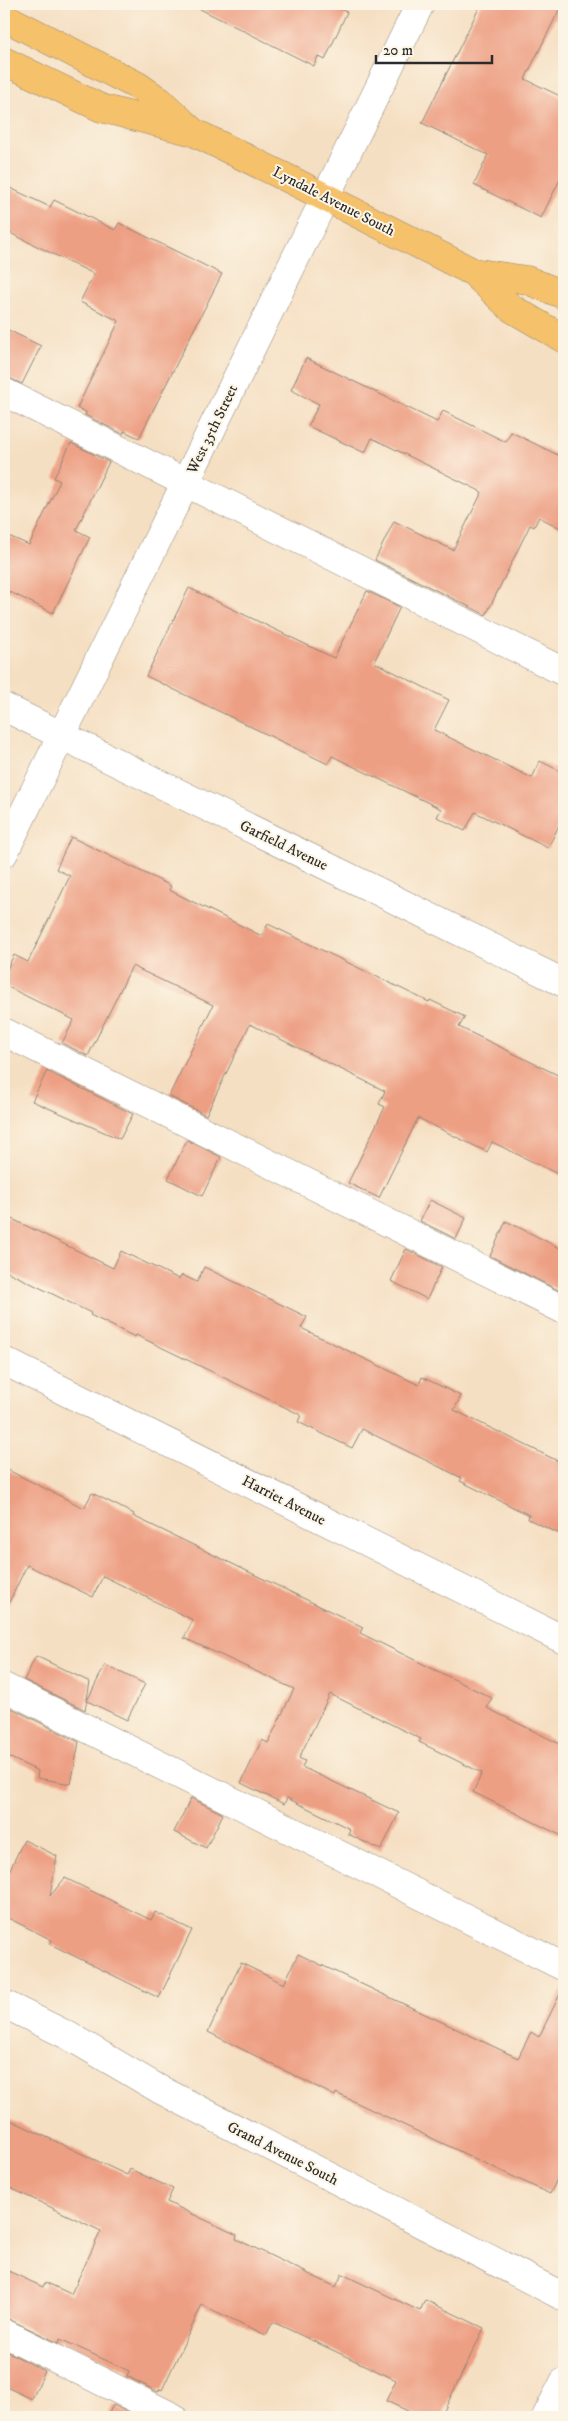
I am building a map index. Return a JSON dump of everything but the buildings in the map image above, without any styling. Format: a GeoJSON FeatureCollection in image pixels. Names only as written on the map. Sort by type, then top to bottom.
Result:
{"type":"FeatureCollection","features":[{"type":"Feature","properties":{"kind":"main road","name":"Lyndale Avenue South"},"geometry":{"type":"LineString","coordinates":[[4,17],[138,86],[161,102],[193,132]]}},
{"type":"Feature","properties":{"kind":"main road","name":"Lyndale Avenue South"},"geometry":{"type":"LineString","coordinates":[[4,61],[101,108],[193,132],[326,198],[473,272],[512,308],[532,323],[564,339]]}},
{"type":"Feature","properties":{"kind":"main road","name":"Lyndale Avenue South"},"geometry":{"type":"LineString","coordinates":[[473,272],[527,280],[564,295]]}},
{"type":"Feature","properties":{"kind":"street","name":"West 35th Street"},"geometry":{"type":"LineString","coordinates":[[4,853],[60,735],[420,4]]}},
{"type":"Feature","properties":{"kind":"street"},"geometry":{"type":"LineString","coordinates":[[4,392],[564,672]]}},
{"type":"Feature","properties":{"kind":"street","name":"Garfield Avenue"},"geometry":{"type":"LineString","coordinates":[[4,707],[564,984]]}},
{"type":"Feature","properties":{"kind":"street"},"geometry":{"type":"LineString","coordinates":[[4,1032],[564,1310]]}},
{"type":"Feature","properties":{"kind":"street","name":"Harriet Avenue"},"geometry":{"type":"LineString","coordinates":[[4,1360],[564,1640]]}},
{"type":"Feature","properties":{"kind":"street"},"geometry":{"type":"LineString","coordinates":[[4,1687],[564,1967]]}},
{"type":"Feature","properties":{"kind":"street","name":"Grand Avenue South"},"geometry":{"type":"LineString","coordinates":[[4,2004],[69,2036],[159,2089],[564,2297]]}},
{"type":"Feature","properties":{"kind":"street"},"geometry":{"type":"LineString","coordinates":[[4,2334],[173,2417]]}},
{"type":"Feature","properties":{"kind":"street"},"geometry":{"type":"LineString","coordinates":[[546,2417],[564,2382]]}}]}
